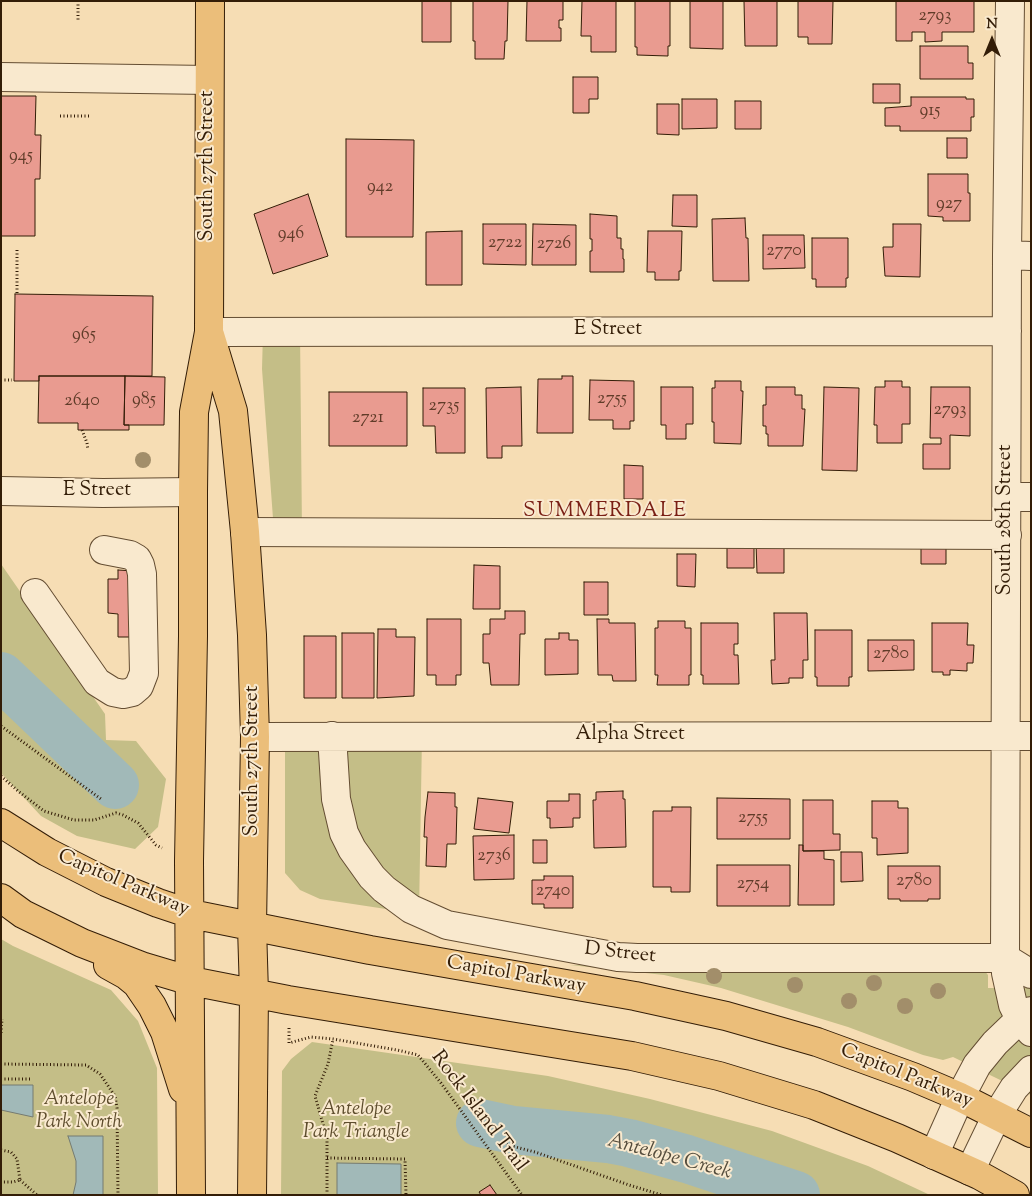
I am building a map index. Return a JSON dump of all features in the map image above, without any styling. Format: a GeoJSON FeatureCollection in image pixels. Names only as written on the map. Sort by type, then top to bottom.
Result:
{"type":"FeatureCollection","features":[{"type":"Feature","properties":{"kind":"main road","name":"South 27th Street"},"geometry":{"type":"LineString","coordinates":[[191,1195],[191,914],[189,861],[194,412],[209,332],[210,1]]}},
{"type":"Feature","properties":{"kind":"main road","name":"South 27th Street"},"geometry":{"type":"LineString","coordinates":[[209,332],[233,411],[252,635],[254,737],[252,1195]]}},
{"type":"Feature","properties":{"kind":"main road","name":"Capitol Parkway"},"geometry":{"type":"LineString","coordinates":[[1,824],[47,852],[106,882],[191,914],[370,950],[635,996],[726,1016],[817,1042],[913,1077],[960,1097],[1031,1133]]}},
{"type":"Feature","properties":{"kind":"main road"},"geometry":{"type":"LineString","coordinates":[[1,898],[23,914],[126,975],[137,984],[152,1006],[164,1032],[191,1116]]}},
{"type":"Feature","properties":{"kind":"main road"},"geometry":{"type":"LineString","coordinates":[[23,914],[82,943],[144,967],[191,981],[632,1056],[719,1076],[814,1106],[897,1138],[1015,1195]]}},
{"type":"Feature","properties":{"kind":"street","name":"South 28th Street"},"geometry":{"type":"LineString","coordinates":[[1017,14],[1019,255],[1007,331],[1019,497],[1007,535],[1018,736],[1005,958],[1010,991],[1027,1020]]}},
{"type":"Feature","properties":{"kind":"street"},"geometry":{"type":"LineString","coordinates":[[1,77],[209,80]]}},
{"type":"Feature","properties":{"kind":"street","name":"E Street"},"geometry":{"type":"LineString","coordinates":[[209,332],[1007,331]]}},
{"type":"Feature","properties":{"kind":"street","name":"E Street"},"geometry":{"type":"LineString","coordinates":[[1,491],[193,492]]}},
{"type":"Feature","properties":{"kind":"street"},"geometry":{"type":"LineString","coordinates":[[244,532],[1007,535]]}},
{"type":"Feature","properties":{"kind":"street"},"geometry":{"type":"LineString","coordinates":[[35,593],[97,682],[113,692],[123,694],[132,692],[139,686],[144,673],[142,574],[137,559],[130,555],[104,550]]}},
{"type":"Feature","properties":{"kind":"street","name":"D Street"},"geometry":{"type":"LineString","coordinates":[[332,736],[336,799],[344,833],[352,848],[372,877],[384,889],[411,909],[448,925],[618,957],[1005,958]]}},
{"type":"Feature","properties":{"kind":"street","name":"Alpha Street"},"geometry":{"type":"LineString","coordinates":[[254,737],[1018,736]]}},
{"type":"Feature","properties":{"kind":"street"},"geometry":{"type":"LineString","coordinates":[[1005,958],[1031,974]]}},
{"type":"Feature","properties":{"kind":"street"},"geometry":{"type":"LineString","coordinates":[[934,1155],[960,1097],[977,1065],[995,1043],[1027,1020]]}},
{"type":"Feature","properties":{"kind":"street"},"geometry":{"type":"LineString","coordinates":[[970,1172],[997,1115],[1014,1088],[1031,1070]]}},
{"type":"Feature","properties":{"kind":"path"},"geometry":{"type":"LineString","coordinates":[[78,1],[78,22]]}},
{"type":"Feature","properties":{"kind":"path"},"geometry":{"type":"LineString","coordinates":[[60,116],[91,116]]}},
{"type":"Feature","properties":{"kind":"path"},"geometry":{"type":"LineString","coordinates":[[17,250],[17,293]]}},
{"type":"Feature","properties":{"kind":"path"},"geometry":{"type":"LineString","coordinates":[[1,380],[12,380]]}},
{"type":"Feature","properties":{"kind":"path"},"geometry":{"type":"LineString","coordinates":[[82,430],[88,450]]}},
{"type":"Feature","properties":{"kind":"path"},"geometry":{"type":"LineString","coordinates":[[1,726],[101,799]]}},
{"type":"Feature","properties":{"kind":"path"},"geometry":{"type":"LineString","coordinates":[[1,776],[44,810],[74,820],[94,820],[116,813],[123,815],[138,823],[156,845]]}},
{"type":"Feature","properties":{"kind":"path"},"geometry":{"type":"LineString","coordinates":[[1,1033],[2,1019]]}},
{"type":"Feature","properties":{"kind":"path","name":"Rock Island Trail"},"geometry":{"type":"LineString","coordinates":[[289,1042],[311,1037],[333,1039],[418,1055],[441,1083],[522,1195]]}},
{"type":"Feature","properties":{"kind":"path"},"geometry":{"type":"LineString","coordinates":[[327,1195],[326,1133],[315,1096],[328,1064],[333,1039]]}},
{"type":"Feature","properties":{"kind":"path"},"geometry":{"type":"LineString","coordinates":[[1,1064],[86,1065],[100,1074],[115,1096],[117,1108],[118,1195]]}},
{"type":"Feature","properties":{"kind":"path"},"geometry":{"type":"LineString","coordinates":[[1,1079],[30,1079]]}},
{"type":"Feature","properties":{"kind":"path"},"geometry":{"type":"LineString","coordinates":[[500,1143],[535,1152],[629,1186],[662,1195]]}},
{"type":"Feature","properties":{"kind":"path"},"geometry":{"type":"LineString","coordinates":[[1,1150],[11,1152],[17,1159],[20,1180],[37,1195]]}},
{"type":"Feature","properties":{"kind":"path"},"geometry":{"type":"LineString","coordinates":[[327,1158],[405,1159],[406,1195]]}},
{"type":"Feature","properties":{"kind":"path"},"geometry":{"type":"LineString","coordinates":[[1,1182],[20,1180]]}},
{"type":"Feature","properties":{"kind":"green space"},"geometry":{"type":"Polygon","coordinates":[[[300,331],[302,532],[274,532],[262,369],[263,332],[300,331]]]}},
{"type":"Feature","properties":{"kind":"green space"},"geometry":{"type":"Polygon","coordinates":[[[1,564],[105,714],[106,740],[136,741],[166,779],[158,827],[135,849],[77,836],[41,816],[1,773],[1,564]]]}},
{"type":"Feature","properties":{"kind":"green space"},"geometry":{"type":"Polygon","coordinates":[[[285,736],[422,736],[419,914],[320,899],[300,890],[285,873],[285,736]]]}},
{"type":"Feature","properties":{"kind":"green space","name":"Antelope Park North"},"geometry":{"type":"Polygon","coordinates":[[[1,939],[111,990],[138,1021],[157,1068],[158,1195],[1,1195],[1,939]]]}},
{"type":"Feature","properties":{"kind":"green space"},"geometry":{"type":"Polygon","coordinates":[[[570,965],[984,970],[988,975],[988,988],[1031,988],[1031,1095],[953,1057],[943,1060],[923,1055],[848,1027],[721,988],[664,975],[570,965]]]}},
{"type":"Feature","properties":{"kind":"green space","name":"Antelope Park Triangle"},"geometry":{"type":"Polygon","coordinates":[[[312,1042],[548,1076],[650,1099],[772,1131],[868,1166],[930,1195],[281,1195],[282,1071],[291,1059],[312,1042]]]}},
{"type":"Feature","properties":{"kind":"water"},"geometry":{"type":"Polygon","coordinates":[[[1,1085],[33,1085],[33,1117],[1,1110],[1,1085]]]}},
{"type":"Feature","properties":{"kind":"water"},"geometry":{"type":"Polygon","coordinates":[[[68,1136],[103,1136],[103,1195],[73,1195],[76,1182],[76,1161],[68,1136]]]}},
{"type":"Feature","properties":{"kind":"water"},"geometry":{"type":"Polygon","coordinates":[[[337,1163],[401,1164],[401,1195],[337,1195],[337,1163]]]}},
{"type":"Feature","properties":{"kind":"building"},"geometry":{"type":"Polygon","coordinates":[[[422,1],[451,1],[451,42],[422,42],[422,1]]]}},
{"type":"Feature","properties":{"kind":"building"},"geometry":{"type":"Polygon","coordinates":[[[473,1],[508,1],[507,41],[505,41],[504,59],[475,59],[473,1]]]}},
{"type":"Feature","properties":{"kind":"building"},"geometry":{"type":"Polygon","coordinates":[[[527,1],[563,1],[563,20],[559,20],[561,41],[526,41],[527,1]]]}},
{"type":"Feature","properties":{"kind":"building"},"geometry":{"type":"Polygon","coordinates":[[[582,1],[616,1],[616,52],[591,52],[591,36],[581,36],[582,1]]]}},
{"type":"Feature","properties":{"kind":"building"},"geometry":{"type":"Polygon","coordinates":[[[635,1],[670,1],[670,46],[668,46],[668,56],[637,55],[637,47],[635,47],[635,1]]]}},
{"type":"Feature","properties":{"kind":"building"},"geometry":{"type":"Polygon","coordinates":[[[690,1],[723,1],[723,49],[690,48],[690,1]]]}},
{"type":"Feature","properties":{"kind":"building"},"geometry":{"type":"Polygon","coordinates":[[[744,1],[777,1],[777,46],[745,46],[744,1]]]}},
{"type":"Feature","properties":{"kind":"building"},"geometry":{"type":"Polygon","coordinates":[[[798,1],[833,1],[832,44],[808,44],[808,37],[798,37],[798,1]]]}},
{"type":"Feature","properties":{"kind":"building"},"geometry":{"type":"Polygon","coordinates":[[[896,1],[974,1],[974,32],[942,32],[942,41],[925,42],[925,32],[912,32],[912,41],[896,41],[896,1]]]}},
{"type":"Feature","properties":{"kind":"building"},"geometry":{"type":"Polygon","coordinates":[[[920,46],[968,46],[968,63],[973,63],[973,79],[920,79],[920,46]]]}},
{"type":"Feature","properties":{"kind":"building"},"geometry":{"type":"Polygon","coordinates":[[[573,77],[598,77],[598,99],[589,99],[589,113],[573,113],[573,77]]]}},
{"type":"Feature","properties":{"kind":"building"},"geometry":{"type":"Polygon","coordinates":[[[873,84],[900,84],[900,103],[873,103],[873,84]]]}},
{"type":"Feature","properties":{"kind":"building"},"geometry":{"type":"Polygon","coordinates":[[[1,96],[36,96],[35,135],[41,135],[40,179],[35,179],[35,236],[1,236],[1,96]]]}},
{"type":"Feature","properties":{"kind":"building"},"geometry":{"type":"Polygon","coordinates":[[[911,97],[966,97],[966,99],[974,99],[974,117],[971,117],[971,131],[900,131],[900,126],[885,126],[885,108],[911,106],[911,97]]]}},
{"type":"Feature","properties":{"kind":"building"},"geometry":{"type":"Polygon","coordinates":[[[682,99],[717,99],[717,128],[682,129],[682,99]]]}},
{"type":"Feature","properties":{"kind":"building"},"geometry":{"type":"Polygon","coordinates":[[[735,101],[761,101],[761,129],[735,129],[735,101]]]}},
{"type":"Feature","properties":{"kind":"building"},"geometry":{"type":"Polygon","coordinates":[[[657,104],[679,104],[679,135],[657,134],[657,104]]]}},
{"type":"Feature","properties":{"kind":"building"},"geometry":{"type":"Polygon","coordinates":[[[947,138],[967,138],[967,158],[947,158],[947,138]]]}},
{"type":"Feature","properties":{"kind":"building"},"geometry":{"type":"Polygon","coordinates":[[[346,139],[414,140],[413,237],[346,237],[346,139]]]}},
{"type":"Feature","properties":{"kind":"building"},"geometry":{"type":"Polygon","coordinates":[[[928,174],[968,174],[970,221],[943,221],[943,217],[928,216],[928,174]]]}},
{"type":"Feature","properties":{"kind":"building"},"geometry":{"type":"Polygon","coordinates":[[[308,194],[328,256],[273,274],[254,214],[308,194]]]}},
{"type":"Feature","properties":{"kind":"building"},"geometry":{"type":"Polygon","coordinates":[[[673,195],[697,195],[697,227],[672,226],[673,195]]]}},
{"type":"Feature","properties":{"kind":"building"},"geometry":{"type":"Polygon","coordinates":[[[590,214],[617,216],[617,238],[621,238],[624,272],[590,272],[592,239],[590,239],[590,214]]]}},
{"type":"Feature","properties":{"kind":"building"},"geometry":{"type":"Polygon","coordinates":[[[745,218],[746,238],[748,238],[749,281],[713,281],[712,219],[745,218]]]}},
{"type":"Feature","properties":{"kind":"building"},"geometry":{"type":"Polygon","coordinates":[[[483,224],[526,224],[526,265],[483,264],[483,224]]]}},
{"type":"Feature","properties":{"kind":"building"},"geometry":{"type":"Polygon","coordinates":[[[533,224],[576,225],[576,265],[532,265],[533,224]]]}},
{"type":"Feature","properties":{"kind":"building"},"geometry":{"type":"Polygon","coordinates":[[[893,224],[921,224],[920,277],[885,276],[883,247],[893,247],[893,224]]]}},
{"type":"Feature","properties":{"kind":"building"},"geometry":{"type":"Polygon","coordinates":[[[462,231],[462,285],[426,285],[426,232],[462,231]]]}},
{"type":"Feature","properties":{"kind":"building"},"geometry":{"type":"Polygon","coordinates":[[[648,231],[682,231],[679,280],[655,280],[655,272],[647,272],[648,231]]]}},
{"type":"Feature","properties":{"kind":"building"},"geometry":{"type":"Polygon","coordinates":[[[763,235],[804,235],[805,268],[763,269],[763,235]]]}},
{"type":"Feature","properties":{"kind":"building"},"geometry":{"type":"Polygon","coordinates":[[[812,238],[848,238],[848,278],[846,278],[846,287],[816,287],[816,279],[812,279],[812,238]]]}},
{"type":"Feature","properties":{"kind":"building"},"geometry":{"type":"Polygon","coordinates":[[[15,294],[153,296],[152,376],[39,376],[39,381],[14,381],[15,294]]]}},
{"type":"Feature","properties":{"kind":"building"},"geometry":{"type":"Polygon","coordinates":[[[39,376],[125,376],[124,425],[129,425],[129,430],[78,430],[78,423],[38,423],[39,376]]]}},
{"type":"Feature","properties":{"kind":"building"},"geometry":{"type":"Polygon","coordinates":[[[125,376],[165,377],[164,425],[124,425],[125,376]]]}},
{"type":"Feature","properties":{"kind":"building"},"geometry":{"type":"Polygon","coordinates":[[[562,376],[573,376],[573,433],[537,433],[538,379],[562,379],[562,376]]]}},
{"type":"Feature","properties":{"kind":"building"},"geometry":{"type":"Polygon","coordinates":[[[590,380],[634,381],[634,421],[630,421],[630,429],[613,429],[613,420],[589,420],[590,380]]]}},
{"type":"Feature","properties":{"kind":"building"},"geometry":{"type":"Polygon","coordinates":[[[715,381],[741,381],[741,391],[743,391],[741,444],[714,443],[712,388],[715,388],[715,381]]]}},
{"type":"Feature","properties":{"kind":"building"},"geometry":{"type":"Polygon","coordinates":[[[885,381],[902,381],[902,387],[910,387],[910,424],[902,424],[902,443],[877,443],[877,425],[874,425],[875,387],[885,387],[885,381]]]}},
{"type":"Feature","properties":{"kind":"building"},"geometry":{"type":"Polygon","coordinates":[[[521,387],[522,446],[502,446],[502,458],[487,458],[486,388],[521,387]]]}},
{"type":"Feature","properties":{"kind":"building"},"geometry":{"type":"Polygon","coordinates":[[[661,387],[693,387],[693,424],[686,424],[686,439],[666,439],[666,425],[661,425],[661,387]]]}},
{"type":"Feature","properties":{"kind":"building"},"geometry":{"type":"Polygon","coordinates":[[[766,387],[795,387],[795,395],[802,395],[802,409],[805,409],[803,446],[768,446],[766,426],[763,426],[763,405],[766,405],[766,387]]]}},
{"type":"Feature","properties":{"kind":"building"},"geometry":{"type":"Polygon","coordinates":[[[824,387],[859,388],[857,471],[822,470],[824,387]]]}},
{"type":"Feature","properties":{"kind":"building"},"geometry":{"type":"Polygon","coordinates":[[[931,387],[970,387],[970,436],[950,435],[950,469],[923,469],[923,444],[941,444],[941,438],[930,438],[931,387]]]}},
{"type":"Feature","properties":{"kind":"building"},"geometry":{"type":"Polygon","coordinates":[[[423,388],[465,388],[465,453],[436,453],[435,426],[423,426],[423,388]]]}},
{"type":"Feature","properties":{"kind":"building"},"geometry":{"type":"Polygon","coordinates":[[[329,392],[407,392],[407,446],[329,446],[329,392]]]}},
{"type":"Feature","properties":{"kind":"building"},"geometry":{"type":"Polygon","coordinates":[[[624,465],[643,466],[643,499],[624,499],[624,465]]]}},
{"type":"Feature","properties":{"kind":"building"},"geometry":{"type":"Polygon","coordinates":[[[754,543],[754,568],[727,568],[727,544],[754,543]]]}},
{"type":"Feature","properties":{"kind":"building"},"geometry":{"type":"Polygon","coordinates":[[[756,543],[784,543],[784,573],[757,573],[756,543]]]}},
{"type":"Feature","properties":{"kind":"building"},"geometry":{"type":"Polygon","coordinates":[[[946,543],[946,564],[921,564],[921,544],[946,543]]]}},
{"type":"Feature","properties":{"kind":"building"},"geometry":{"type":"Polygon","coordinates":[[[677,554],[696,554],[695,587],[677,586],[677,554]]]}},
{"type":"Feature","properties":{"kind":"building"},"geometry":{"type":"Polygon","coordinates":[[[474,565],[500,566],[500,609],[473,609],[474,565]]]}},
{"type":"Feature","properties":{"kind":"building"},"geometry":{"type":"Polygon","coordinates":[[[118,570],[134,571],[134,637],[118,637],[118,614],[108,613],[108,579],[118,579],[118,570]]]}},
{"type":"Feature","properties":{"kind":"building"},"geometry":{"type":"Polygon","coordinates":[[[584,582],[608,582],[608,615],[584,615],[584,582]]]}},
{"type":"Feature","properties":{"kind":"building"},"geometry":{"type":"Polygon","coordinates":[[[505,611],[525,611],[525,634],[520,634],[519,685],[491,685],[489,663],[483,663],[483,634],[490,634],[490,619],[505,619],[505,611]]]}},
{"type":"Feature","properties":{"kind":"building"},"geometry":{"type":"Polygon","coordinates":[[[774,613],[807,613],[808,660],[803,660],[803,678],[789,678],[789,683],[772,684],[771,660],[775,660],[774,613]]]}},
{"type":"Feature","properties":{"kind":"building"},"geometry":{"type":"Polygon","coordinates":[[[427,619],[461,619],[461,675],[456,675],[456,685],[436,685],[436,675],[427,675],[427,619]]]}},
{"type":"Feature","properties":{"kind":"building"},"geometry":{"type":"Polygon","coordinates":[[[597,619],[609,619],[609,623],[635,623],[636,681],[613,681],[612,675],[598,675],[597,619]]]}},
{"type":"Feature","properties":{"kind":"building"},"geometry":{"type":"Polygon","coordinates":[[[658,621],[685,621],[685,628],[691,628],[691,675],[689,675],[689,685],[657,685],[658,675],[655,675],[655,628],[658,628],[658,621]]]}},
{"type":"Feature","properties":{"kind":"building"},"geometry":{"type":"Polygon","coordinates":[[[701,623],[738,623],[738,644],[734,644],[734,655],[738,655],[739,684],[703,684],[703,675],[701,675],[701,623]]]}},
{"type":"Feature","properties":{"kind":"building"},"geometry":{"type":"Polygon","coordinates":[[[932,623],[968,623],[967,645],[974,645],[973,663],[967,663],[967,671],[950,670],[950,675],[943,675],[943,672],[932,672],[932,623]]]}},
{"type":"Feature","properties":{"kind":"building"},"geometry":{"type":"Polygon","coordinates":[[[378,629],[396,629],[396,637],[415,637],[414,696],[377,698],[378,629]]]}},
{"type":"Feature","properties":{"kind":"building"},"geometry":{"type":"Polygon","coordinates":[[[815,630],[852,630],[852,677],[849,677],[849,686],[817,686],[817,677],[815,677],[815,630]]]}},
{"type":"Feature","properties":{"kind":"building"},"geometry":{"type":"Polygon","coordinates":[[[342,633],[374,633],[374,698],[342,698],[342,633]]]}},
{"type":"Feature","properties":{"kind":"building"},"geometry":{"type":"Polygon","coordinates":[[[559,633],[569,633],[569,640],[578,640],[578,674],[545,675],[545,639],[559,639],[559,633]]]}},
{"type":"Feature","properties":{"kind":"building"},"geometry":{"type":"Polygon","coordinates":[[[304,636],[336,636],[336,698],[304,698],[304,636]]]}},
{"type":"Feature","properties":{"kind":"building"},"geometry":{"type":"Polygon","coordinates":[[[868,640],[914,640],[914,670],[868,671],[868,640]]]}},
{"type":"Feature","properties":{"kind":"building"},"geometry":{"type":"Polygon","coordinates":[[[623,791],[623,799],[625,799],[626,847],[594,848],[593,800],[596,800],[596,792],[623,791]]]}},
{"type":"Feature","properties":{"kind":"building"},"geometry":{"type":"Polygon","coordinates":[[[428,792],[455,793],[455,807],[457,807],[456,844],[447,844],[446,867],[426,866],[427,837],[424,837],[428,792]]]}},
{"type":"Feature","properties":{"kind":"building"},"geometry":{"type":"Polygon","coordinates":[[[569,794],[580,794],[580,818],[573,818],[573,827],[550,828],[550,818],[547,818],[547,801],[569,801],[569,794]]]}},
{"type":"Feature","properties":{"kind":"building"},"geometry":{"type":"Polygon","coordinates":[[[478,798],[513,802],[509,833],[474,829],[478,798]]]}},
{"type":"Feature","properties":{"kind":"building"},"geometry":{"type":"Polygon","coordinates":[[[717,798],[790,799],[790,839],[717,839],[717,798]]]}},
{"type":"Feature","properties":{"kind":"building"},"geometry":{"type":"Polygon","coordinates":[[[803,800],[833,800],[833,834],[840,834],[840,850],[803,851],[803,800]]]}},
{"type":"Feature","properties":{"kind":"building"},"geometry":{"type":"Polygon","coordinates":[[[872,801],[898,801],[898,808],[908,808],[908,853],[877,855],[877,838],[872,838],[872,801]]]}},
{"type":"Feature","properties":{"kind":"building"},"geometry":{"type":"Polygon","coordinates":[[[672,807],[691,807],[690,892],[671,892],[671,887],[653,887],[653,811],[672,811],[672,807]]]}},
{"type":"Feature","properties":{"kind":"building"},"geometry":{"type":"Polygon","coordinates":[[[514,835],[514,879],[474,880],[473,836],[514,835]]]}},
{"type":"Feature","properties":{"kind":"building"},"geometry":{"type":"Polygon","coordinates":[[[533,840],[547,840],[547,863],[533,863],[533,840]]]}},
{"type":"Feature","properties":{"kind":"building"},"geometry":{"type":"Polygon","coordinates":[[[799,845],[803,845],[803,851],[824,851],[824,859],[834,860],[834,905],[798,905],[799,845]]]}},
{"type":"Feature","properties":{"kind":"building"},"geometry":{"type":"Polygon","coordinates":[[[841,852],[862,852],[863,881],[841,882],[841,852]]]}},
{"type":"Feature","properties":{"kind":"building"},"geometry":{"type":"Polygon","coordinates":[[[717,865],[790,865],[790,906],[717,906],[717,865]]]}},
{"type":"Feature","properties":{"kind":"building"},"geometry":{"type":"Polygon","coordinates":[[[888,866],[940,866],[940,899],[900,901],[900,899],[888,899],[888,866]]]}},
{"type":"Feature","properties":{"kind":"building"},"geometry":{"type":"Polygon","coordinates":[[[544,876],[573,876],[573,908],[544,908],[544,904],[532,904],[532,880],[544,880],[544,876]]]}},
{"type":"Feature","properties":{"kind":"building"},"geometry":{"type":"Polygon","coordinates":[[[490,1185],[497,1195],[481,1195],[479,1192],[490,1185]]]}},
{"type":"Feature","properties":{"kind":"waterway","name":"Antelope Creek"},"geometry":{"type":"LineString","coordinates":[[1,676],[115,785]]}},
{"type":"Feature","properties":{"kind":"waterway","name":"Antelope Creek"},"geometry":{"type":"LineString","coordinates":[[480,1123],[513,1130],[608,1139],[629,1143],[687,1159],[796,1195]]}},
{"type":"Feature","properties":{"kind":"district","name":"SUMMERDALE"},"geometry":{"type":"Point","coordinates":[605,512]}}]}
